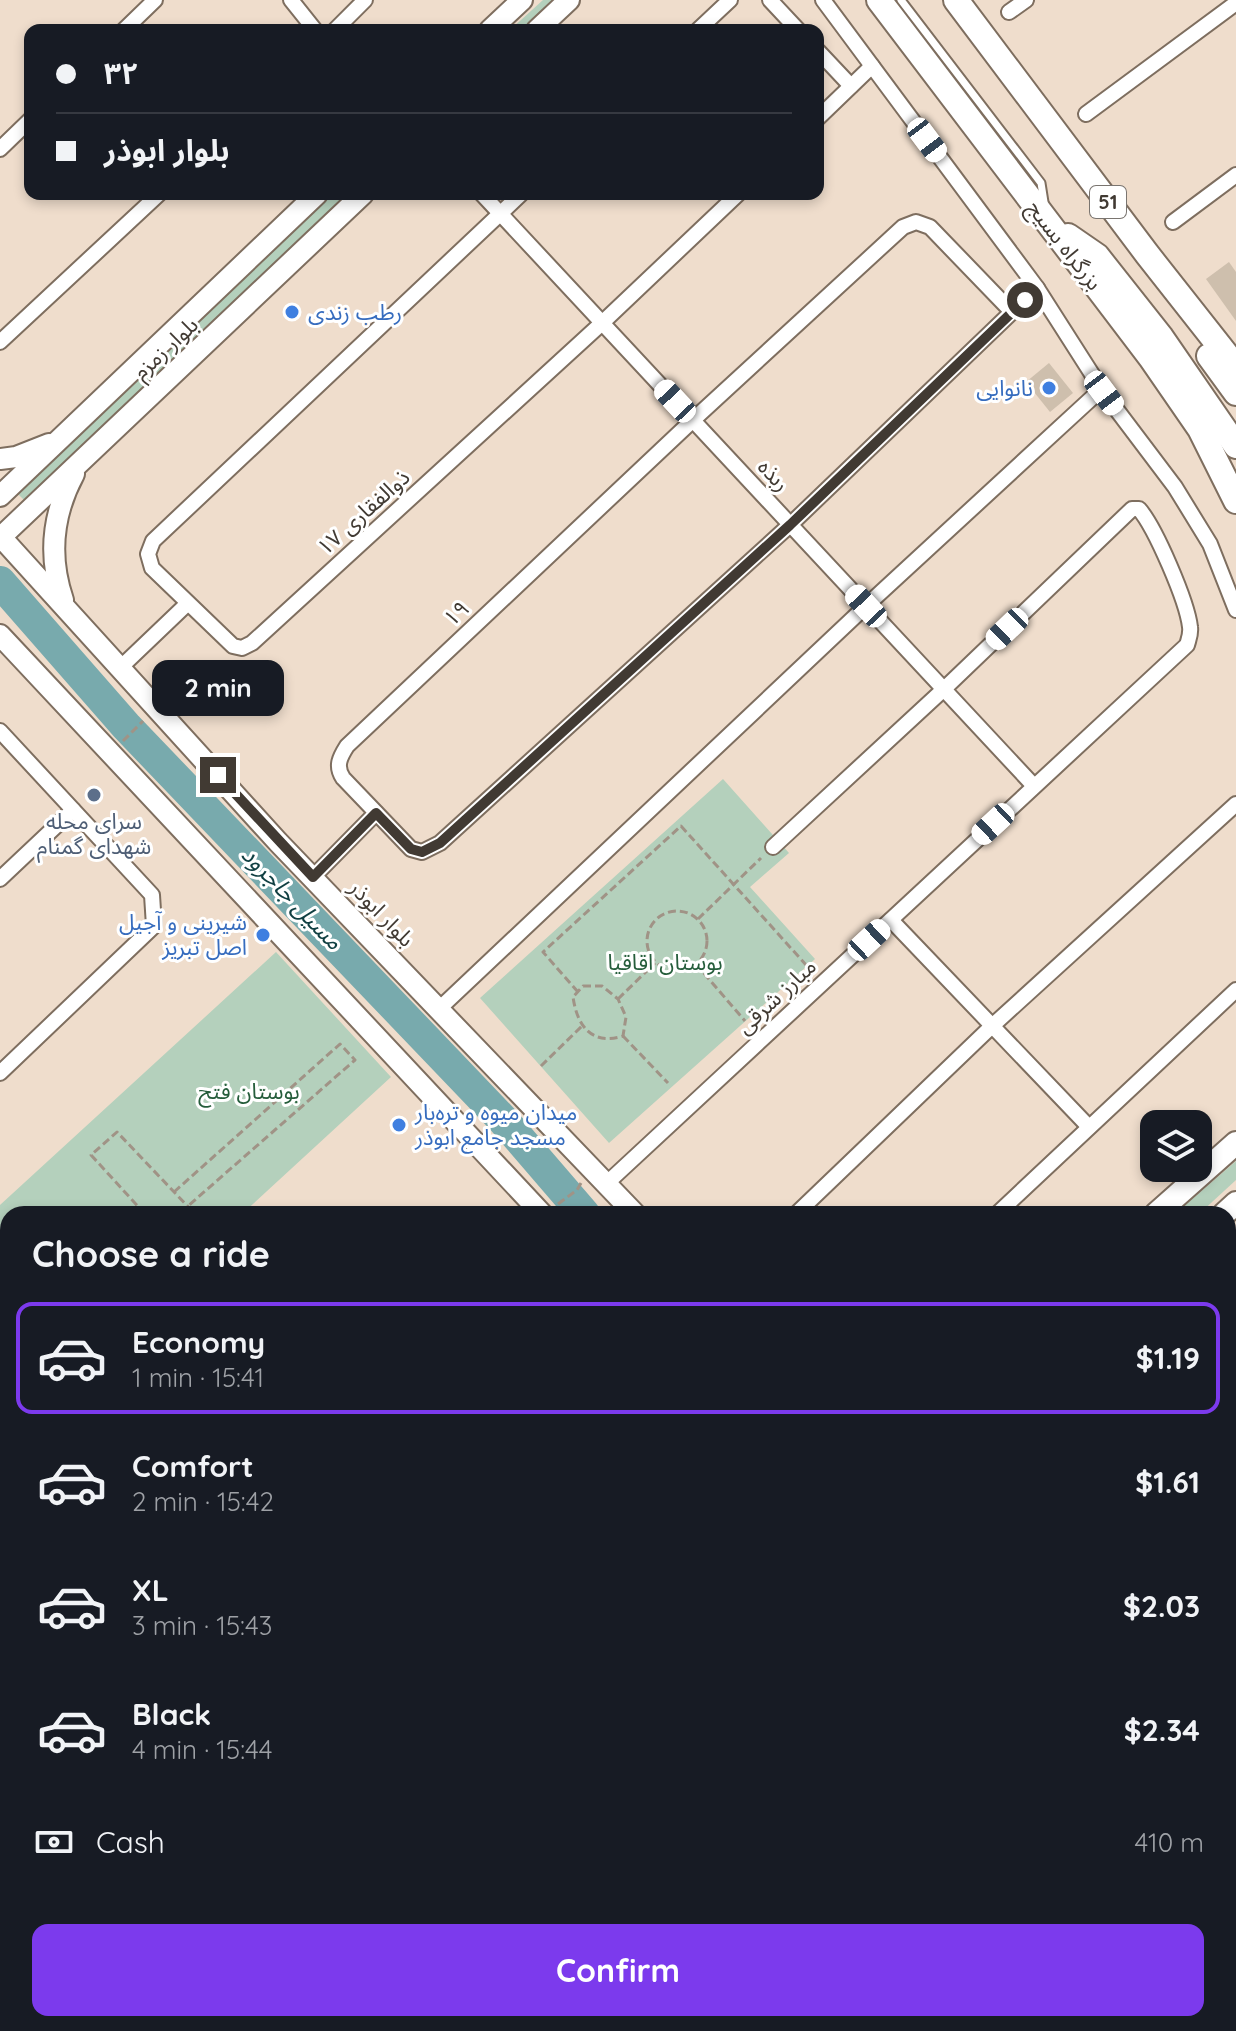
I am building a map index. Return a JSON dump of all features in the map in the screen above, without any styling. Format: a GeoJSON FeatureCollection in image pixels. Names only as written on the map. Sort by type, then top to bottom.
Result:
{"type":"FeatureCollection","features":[{"type":"Feature","properties":{"kind":"highway","name":"بزرگراه بسیج"},"geometry":{"type":"LineString","coordinates":[[884,0],[1151,358],[1200,429],[1236,501]]}},
{"type":"Feature","properties":{"kind":"highway","name":"51"},"geometry":{"type":"LineString","coordinates":[[956,0],[1236,367]]}},
{"type":"Feature","properties":{"kind":"highway"},"geometry":{"type":"LineString","coordinates":[[1046,221],[1097,256],[1161,337],[1236,446]]}},
{"type":"Feature","properties":{"kind":"highway"},"geometry":{"type":"LineString","coordinates":[[1147,254],[1168,299],[1236,393]]}},
{"type":"Feature","properties":{"kind":"main road"},"geometry":{"type":"LineString","coordinates":[[496,24],[522,0]]}},
{"type":"Feature","properties":{"kind":"main road"},"geometry":{"type":"LineString","coordinates":[[543,24],[569,0]]}},
{"type":"Feature","properties":{"kind":"main road","name":"بلوار زمزم"},"geometry":{"type":"LineString","coordinates":[[0,496],[311,200]]}},
{"type":"Feature","properties":{"kind":"main road","name":"بلوار زمزم"},"geometry":{"type":"LineString","coordinates":[[0,537],[357,200]]}},
{"type":"Feature","properties":{"kind":"main road"},"geometry":{"type":"LineString","coordinates":[[0,459],[34,451],[63,438]]}},
{"type":"Feature","properties":{"kind":"main road"},"geometry":{"type":"LineString","coordinates":[[66,608],[57,582],[53,536],[63,494],[81,461]]}},
{"type":"Feature","properties":{"kind":"main road","name":"بلوار ابوذر"},"geometry":{"type":"LineString","coordinates":[[0,537],[278,842],[627,1206]]}},
{"type":"Feature","properties":{"kind":"main road"},"geometry":{"type":"LineString","coordinates":[[0,563],[12,561],[32,571]]}},
{"type":"Feature","properties":{"kind":"main road"},"geometry":{"type":"LineString","coordinates":[[0,635],[547,1206]]}},
{"type":"Feature","properties":{"kind":"main road"},"geometry":{"type":"LineString","coordinates":[[1165,1206],[1236,1143]]}},
{"type":"Feature","properties":{"kind":"street"},"geometry":{"type":"LineString","coordinates":[[130,24],[155,0]]}},
{"type":"Feature","properties":{"kind":"street"},"geometry":{"type":"LineString","coordinates":[[291,0],[310,24]]}},
{"type":"Feature","properties":{"kind":"street"},"geometry":{"type":"LineString","coordinates":[[341,24],[365,0]]}},
{"type":"Feature","properties":{"kind":"street"},"geometry":{"type":"LineString","coordinates":[[704,24],[730,0]]}},
{"type":"Feature","properties":{"kind":"street"},"geometry":{"type":"LineString","coordinates":[[770,0],[792,24]]}},
{"type":"Feature","properties":{"kind":"street"},"geometry":{"type":"LineString","coordinates":[[823,0],[1037,288],[1104,393],[1175,487],[1210,544],[1236,610]]}},
{"type":"Feature","properties":{"kind":"street"},"geometry":{"type":"LineString","coordinates":[[1009,12],[1026,0]]}},
{"type":"Feature","properties":{"kind":"street"},"geometry":{"type":"LineString","coordinates":[[1086,114],[1236,3]]}},
{"type":"Feature","properties":{"kind":"street"},"geometry":{"type":"LineString","coordinates":[[824,57],[851,86]]}},
{"type":"Feature","properties":{"kind":"street"},"geometry":{"type":"LineString","coordinates":[[824,112],[872,66]]}},
{"type":"Feature","properties":{"kind":"street"},"geometry":{"type":"LineString","coordinates":[[0,149],[24,126]]}},
{"type":"Feature","properties":{"kind":"street"},"geometry":{"type":"LineString","coordinates":[[1173,222],[1236,175]]}},
{"type":"Feature","properties":{"kind":"street"},"geometry":{"type":"LineString","coordinates":[[0,342],[153,200]]}},
{"type":"Feature","properties":{"kind":"street","name":"ربذه"},"geometry":{"type":"LineString","coordinates":[[487,200],[1034,786]]}},
{"type":"Feature","properties":{"kind":"street"},"geometry":{"type":"LineString","coordinates":[[500,214],[515,200]]}},
{"type":"Feature","properties":{"kind":"street"},"geometry":{"type":"LineString","coordinates":[[602,323],[732,200]]}},
{"type":"Feature","properties":{"kind":"street","name":"ذوالفقاری ۱۷"},"geometry":{"type":"LineString","coordinates":[[500,214],[153,541],[148,554],[152,568],[233,646],[242,648],[252,643],[602,323]]}},
{"type":"Feature","properties":{"kind":"street"},"geometry":{"type":"LineString","coordinates":[[693,420],[903,227],[916,222],[930,227],[1012,312]]}},
{"type":"Feature","properties":{"kind":"street"},"geometry":{"type":"LineString","coordinates":[[790,525],[1037,288]]}},
{"type":"Feature","properties":{"kind":"street"},"geometry":{"type":"LineString","coordinates":[[440,1008],[866,606],[1094,396],[1104,393]]}},
{"type":"Feature","properties":{"kind":"street","name":"۱۹"},"geometry":{"type":"LineString","coordinates":[[693,420],[347,746],[339,758],[338,772],[411,849],[422,852],[440,843],[790,525]]}},
{"type":"Feature","properties":{"kind":"street","name":"مبارز شرقی"},"geometry":{"type":"LineString","coordinates":[[606,1184],[1187,645],[1191,632],[1188,614],[1153,530],[1139,509],[1132,509],[944,689]]}},
{"type":"Feature","properties":{"kind":"street"},"geometry":{"type":"LineString","coordinates":[[120,668],[187,604]]}},
{"type":"Feature","properties":{"kind":"street"},"geometry":{"type":"LineString","coordinates":[[773,847],[944,689]]}},
{"type":"Feature","properties":{"kind":"street"},"geometry":{"type":"LineString","coordinates":[[0,731],[152,895],[154,926],[0,1073]]}},
{"type":"Feature","properties":{"kind":"street"},"geometry":{"type":"LineString","coordinates":[[804,1206],[992,1026],[1236,804]]}},
{"type":"Feature","properties":{"kind":"street"},"geometry":{"type":"LineString","coordinates":[[0,879],[73,810]]}},
{"type":"Feature","properties":{"kind":"street"},"geometry":{"type":"LineString","coordinates":[[313,877],[376,813]]}},
{"type":"Feature","properties":{"kind":"street"},"geometry":{"type":"LineString","coordinates":[[891,920],[1089,1127]]}},
{"type":"Feature","properties":{"kind":"street"},"geometry":{"type":"LineString","coordinates":[[1005,1206],[1236,990]]}},
{"type":"Feature","properties":{"kind":"lane"},"geometry":{"type":"LineString","coordinates":[[943,0],[982,35]]}},
{"type":"Feature","properties":{"kind":"path"},"geometry":{"type":"LineString","coordinates":[[123,741],[140,725]]}},
{"type":"Feature","properties":{"kind":"path"},"geometry":{"type":"LineString","coordinates":[[578,992],[543,952],[681,826],[807,966]]}},
{"type":"Feature","properties":{"kind":"path"},"geometry":{"type":"LineString","coordinates":[[698,919],[773,847]]}},
{"type":"Feature","properties":{"kind":"path"},"geometry":{"type":"LineString","coordinates":[[670,911],[680,911],[698,919],[707,937],[703,956],[696,964],[678,971],[668,970],[656,962],[646,941],[653,922],[670,911]]}},
{"type":"Feature","properties":{"kind":"path"},"geometry":{"type":"LineString","coordinates":[[618,999],[656,962]]}},
{"type":"Feature","properties":{"kind":"path"},"geometry":{"type":"LineString","coordinates":[[696,964],[745,1021]]}},
{"type":"Feature","properties":{"kind":"path"},"geometry":{"type":"LineString","coordinates":[[583,986],[602,986],[618,999],[626,1017],[623,1036],[610,1040],[596,1036],[582,1026],[575,1012],[573,997],[583,986]]}},
{"type":"Feature","properties":{"kind":"path"},"geometry":{"type":"LineString","coordinates":[[541,1066],[582,1026]]}},
{"type":"Feature","properties":{"kind":"path"},"geometry":{"type":"LineString","coordinates":[[623,1036],[668,1083]]}},
{"type":"Feature","properties":{"kind":"path"},"geometry":{"type":"LineString","coordinates":[[138,1206],[91,1155],[117,1132],[174,1192],[188,1206],[355,1060],[340,1044],[174,1192]]}},
{"type":"Feature","properties":{"kind":"path"},"geometry":{"type":"LineString","coordinates":[[556,1206],[577,1190]]}},
{"type":"Feature","properties":{"kind":"green space"},"geometry":{"type":"Polygon","coordinates":[[[543,0],[556,0],[530,24],[517,24],[543,0]]]}},
{"type":"Feature","properties":{"kind":"green space"},"geometry":{"type":"Polygon","coordinates":[[[327,200],[343,200],[24,500],[17,493],[327,200]]]}},
{"type":"Feature","properties":{"kind":"green space","name":"بوستان اقاقیا"},"geometry":{"type":"Polygon","coordinates":[[[723,779],[789,853],[750,887],[815,959],[609,1143],[480,998],[723,779]]]}},
{"type":"Feature","properties":{"kind":"green space","name":"بوستان فتح"},"geometry":{"type":"Polygon","coordinates":[[[276,952],[391,1077],[251,1206],[0,1205],[276,952]]]}},
{"type":"Feature","properties":{"kind":"green space"},"geometry":{"type":"Polygon","coordinates":[[[1236,1161],[1236,1180],[1208,1206],[1184,1206],[1236,1161]]]}},
{"type":"Feature","properties":{"kind":"building"},"geometry":{"type":"Polygon","coordinates":[[[1229,262],[1236,272],[1236,321],[1206,279],[1229,262]]]}},
{"type":"Feature","properties":{"kind":"building","name":"نانوایی"},"geometry":{"type":"Polygon","coordinates":[[[1049,363],[1073,393],[1050,412],[1026,382],[1049,363]]]}},
{"type":"Feature","properties":{"kind":"waterway","name":"مسیل جاجرود"},"geometry":{"type":"LineString","coordinates":[[0,582],[126,726],[504,1121],[577,1206]]}},
{"type":"Feature","properties":{"kind":"place","name":"رطب زندی"},"geometry":{"type":"Point","coordinates":[292,312]}},
{"type":"Feature","properties":{"kind":"place","name":"نانوایی"},"geometry":{"type":"Point","coordinates":[1049,388]}},
{"type":"Feature","properties":{"kind":"place","name":"سرای محله شهدای گمنام"},"geometry":{"type":"Point","coordinates":[94,795]}},
{"type":"Feature","properties":{"kind":"place","name":"شیرینی و آجیل اصل تبریز"},"geometry":{"type":"Point","coordinates":[263,935]}},
{"type":"Feature","properties":{"kind":"place","name":"میدان میوه و تره‌بار مسجد جامع ابوذر"},"geometry":{"type":"Point","coordinates":[399,1125]}},
{"type":"Feature","properties":{"kind":"route"},"geometry":{"type":"LineString","coordinates":[[218,775],[313,877],[376,813],[411,849],[422,852],[440,843],[790,525],[1025,300]]}}]}
